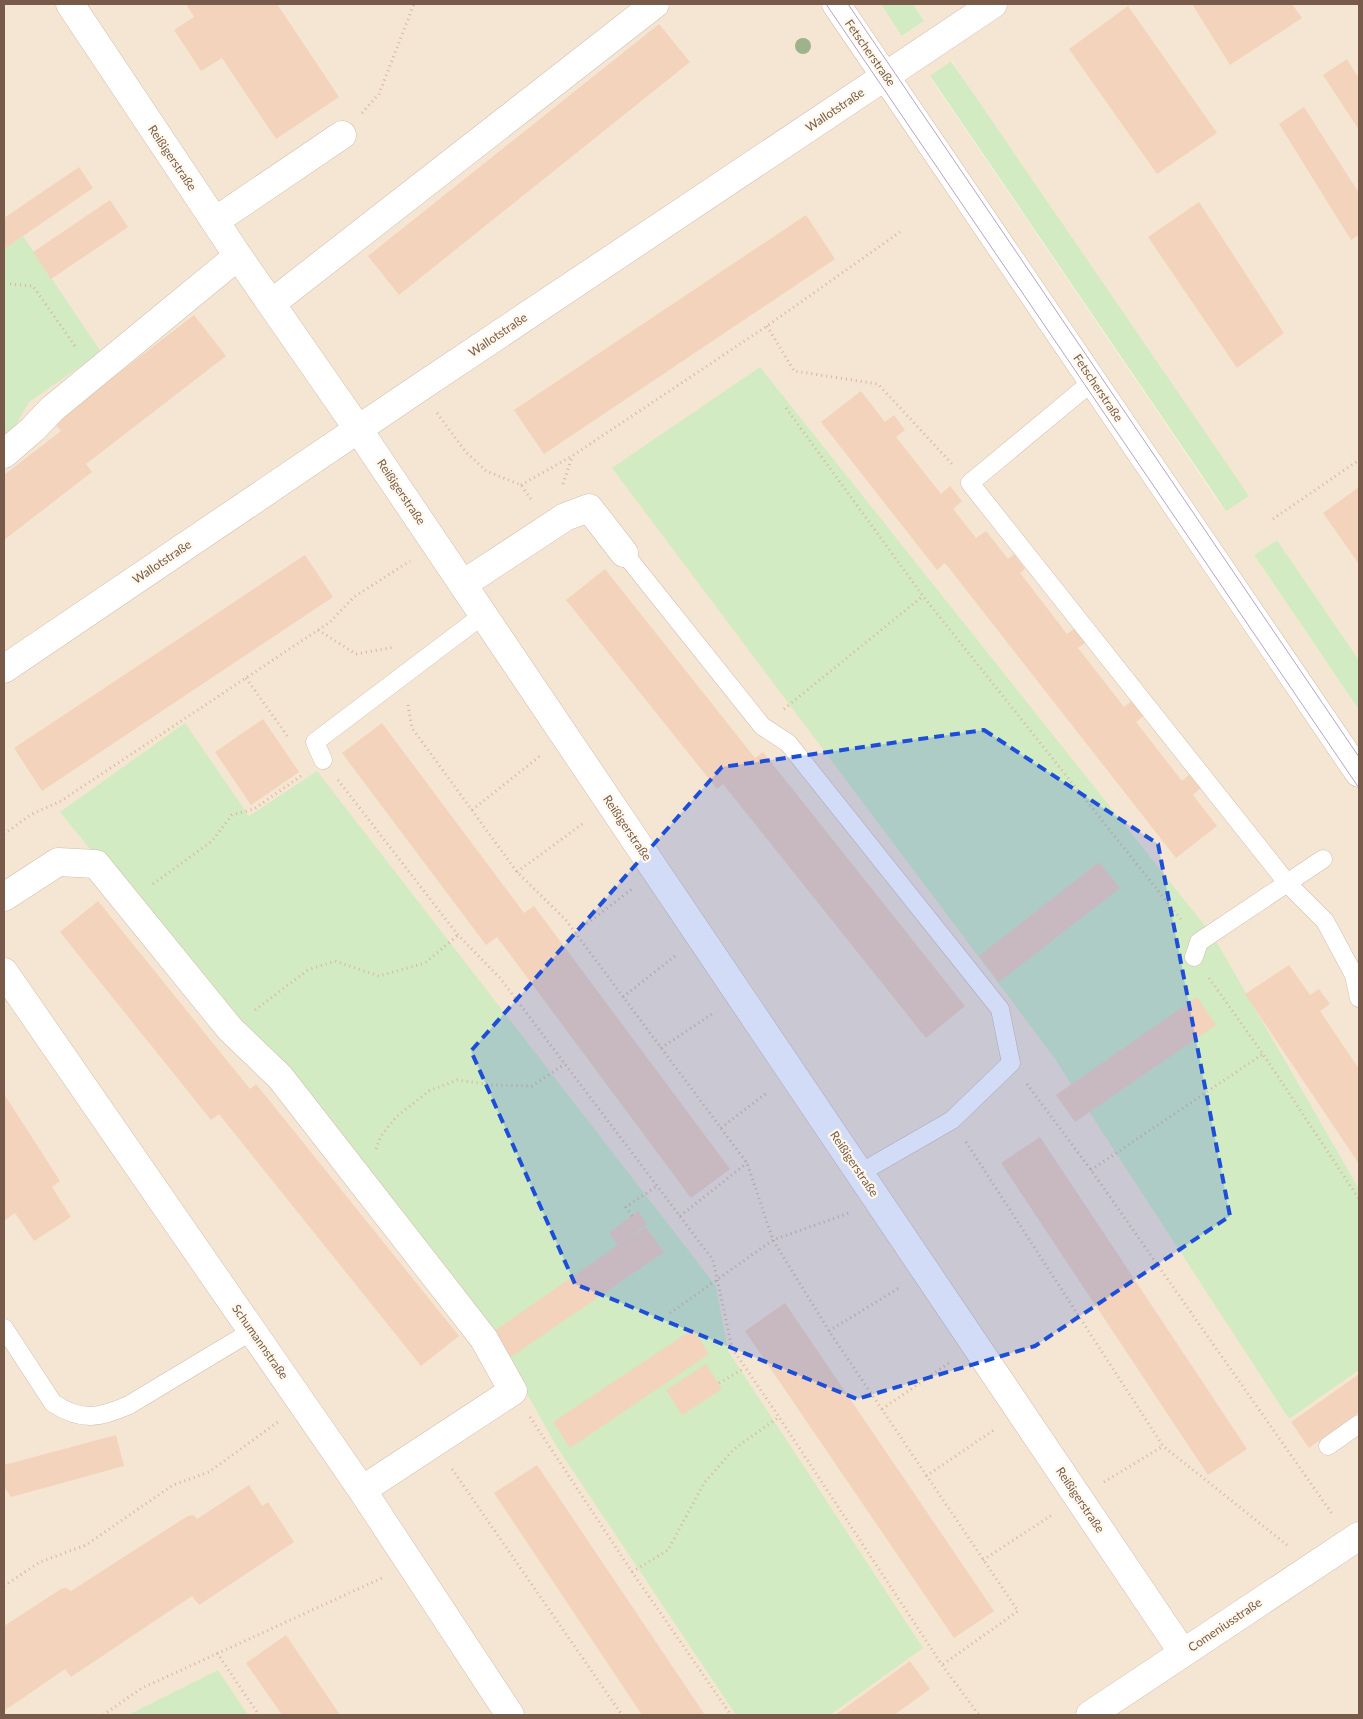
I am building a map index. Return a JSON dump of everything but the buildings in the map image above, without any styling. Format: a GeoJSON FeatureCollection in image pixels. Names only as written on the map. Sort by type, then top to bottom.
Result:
{"type":"FeatureCollection","features":[{"type":"Feature","properties":{"kind":"street","name":"Reißigerstraße"},"geometry":{"type":"LineString","coordinates":[[70,4],[238,256],[484,615],[1183,1653]]}},
{"type":"Feature","properties":{"kind":"street"},"geometry":{"type":"LineString","coordinates":[[272,303],[655,4]]}},
{"type":"Feature","properties":{"kind":"street","name":"Fetscherstraße"},"geometry":{"type":"LineString","coordinates":[[836,4],[1359,773]]}},
{"type":"Feature","properties":{"kind":"street","name":"Wallotstraße"},"geometry":{"type":"LineString","coordinates":[[4,669],[358,429],[993,4]]}},
{"type":"Feature","properties":{"kind":"street"},"geometry":{"type":"LineString","coordinates":[[215,221],[342,135]]}},
{"type":"Feature","properties":{"kind":"street"},"geometry":{"type":"LineString","coordinates":[[4,454],[34,429],[52,409],[238,256]]}},
{"type":"Feature","properties":{"kind":"street"},"geometry":{"type":"LineString","coordinates":[[463,584],[565,517],[588,508],[624,553]]}},
{"type":"Feature","properties":{"kind":"street"},"geometry":{"type":"LineString","coordinates":[[4,897],[58,862],[96,864],[230,1029],[280,1077],[484,1339],[513,1391],[362,1490]]}},
{"type":"Feature","properties":{"kind":"street","name":"Schumannstraße"},"geometry":{"type":"LineString","coordinates":[[4,972],[362,1490],[510,1715]]}},
{"type":"Feature","properties":{"kind":"street","name":"Comeniusstraße"},"geometry":{"type":"LineString","coordinates":[[1090,1715],[1355,1538]]}},
{"type":"Feature","properties":{"kind":"lane"},"geometry":{"type":"LineString","coordinates":[[1093,380],[970,483],[1288,884],[1325,921],[1354,975],[1359,998]]}},
{"type":"Feature","properties":{"kind":"lane"},"geometry":{"type":"LineString","coordinates":[[624,553],[762,726],[788,743],[1000,1009],[1011,1063],[952,1120],[860,1173]]}},
{"type":"Feature","properties":{"kind":"lane"},"geometry":{"type":"LineString","coordinates":[[323,760],[315,742],[484,615]]}},
{"type":"Feature","properties":{"kind":"lane"},"geometry":{"type":"LineString","coordinates":[[1196,950],[1323,859]]}},
{"type":"Feature","properties":{"kind":"lane"},"geometry":{"type":"LineString","coordinates":[[4,1328],[53,1403],[64,1411],[80,1416],[98,1416],[129,1405],[252,1331]]}},
{"type":"Feature","properties":{"kind":"lane"},"geometry":{"type":"LineString","coordinates":[[1328,1446],[1359,1424]]}},
{"type":"Feature","properties":{"kind":"path"},"geometry":{"type":"LineString","coordinates":[[342,135],[379,94],[414,4]]}},
{"type":"Feature","properties":{"kind":"path"},"geometry":{"type":"LineString","coordinates":[[521,486],[572,456],[767,326],[900,232]]}},
{"type":"Feature","properties":{"kind":"path"},"geometry":{"type":"LineString","coordinates":[[10,284],[33,286],[95,374]]}},
{"type":"Feature","properties":{"kind":"path"},"geometry":{"type":"LineString","coordinates":[[767,326],[794,370],[878,384],[970,483]]}},
{"type":"Feature","properties":{"kind":"path"},"geometry":{"type":"LineString","coordinates":[[419,388],[465,451],[486,471],[521,486],[533,502],[565,517]]}},
{"type":"Feature","properties":{"kind":"path"},"geometry":{"type":"LineString","coordinates":[[786,408],[923,596],[1196,950],[1359,1199]]}},
{"type":"Feature","properties":{"kind":"path"},"geometry":{"type":"LineString","coordinates":[[1273,519],[1359,460]]}},
{"type":"Feature","properties":{"kind":"path"},"geometry":{"type":"LineString","coordinates":[[4,834],[32,814],[61,801],[329,623],[354,597],[436,545]]}},
{"type":"Feature","properties":{"kind":"path"},"geometry":{"type":"LineString","coordinates":[[762,726],[923,596]]}},
{"type":"Feature","properties":{"kind":"path"},"geometry":{"type":"LineString","coordinates":[[318,630],[356,654],[394,647],[433,653]]}},
{"type":"Feature","properties":{"kind":"path"},"geometry":{"type":"LineString","coordinates":[[402,676],[412,728],[517,872],[565,920],[747,1163],[774,1240],[829,1331],[1018,1611],[942,1664]]}},
{"type":"Feature","properties":{"kind":"path"},"geometry":{"type":"LineString","coordinates":[[246,678],[299,753],[315,742]]}},
{"type":"Feature","properties":{"kind":"path"},"geometry":{"type":"LineString","coordinates":[[472,810],[565,736]]}},
{"type":"Feature","properties":{"kind":"path"},"geometry":{"type":"LineString","coordinates":[[128,902],[212,841],[232,815],[254,810],[323,760],[458,935],[500,978],[713,1260],[732,1348],[942,1664],[979,1715]]}},
{"type":"Feature","properties":{"kind":"path"},"geometry":{"type":"LineString","coordinates":[[517,872],[610,803]]}},
{"type":"Feature","properties":{"kind":"path"},"geometry":{"type":"LineString","coordinates":[[575,933],[656,871]]}},
{"type":"Feature","properties":{"kind":"path"},"geometry":{"type":"LineString","coordinates":[[230,1029],[308,970],[336,962],[379,976],[425,963],[458,935]]}},
{"type":"Feature","properties":{"kind":"path"},"geometry":{"type":"LineString","coordinates":[[623,997],[700,936]]}},
{"type":"Feature","properties":{"kind":"path"},"geometry":{"type":"LineString","coordinates":[[661,1048],[740,995]]}},
{"type":"Feature","properties":{"kind":"path"},"geometry":{"type":"LineString","coordinates":[[1091,1170],[1263,1054]]}},
{"type":"Feature","properties":{"kind":"path"},"geometry":{"type":"LineString","coordinates":[[1011,1063],[1091,1170],[1355,1538]]}},
{"type":"Feature","properties":{"kind":"path"},"geometry":{"type":"LineString","coordinates":[[364,1186],[381,1136],[396,1117],[429,1091],[458,1080],[493,1085],[532,1086],[565,1064]]}},
{"type":"Feature","properties":{"kind":"path"},"geometry":{"type":"LineString","coordinates":[[721,1128],[792,1074]]}},
{"type":"Feature","properties":{"kind":"path"},"geometry":{"type":"LineString","coordinates":[[952,1120],[1163,1446],[1313,1566]]}},
{"type":"Feature","properties":{"kind":"path"},"geometry":{"type":"LineString","coordinates":[[680,1216],[747,1163]]}},
{"type":"Feature","properties":{"kind":"path"},"geometry":{"type":"LineString","coordinates":[[632,1216],[626,1207],[657,1186]]}},
{"type":"Feature","properties":{"kind":"path"},"geometry":{"type":"LineString","coordinates":[[670,1313],[774,1240],[879,1202]]}},
{"type":"Feature","properties":{"kind":"path"},"geometry":{"type":"LineString","coordinates":[[829,1331],[926,1272]]}},
{"type":"Feature","properties":{"kind":"path"},"geometry":{"type":"LineString","coordinates":[[882,1409],[976,1345]]}},
{"type":"Feature","properties":{"kind":"path"},"geometry":{"type":"LineString","coordinates":[[719,1383],[745,1368]]}},
{"type":"Feature","properties":{"kind":"path"},"geometry":{"type":"LineString","coordinates":[[513,1391],[632,1572],[731,1715]]}},
{"type":"Feature","properties":{"kind":"path"},"geometry":{"type":"LineString","coordinates":[[4,1586],[40,1562],[86,1544],[173,1485],[209,1472],[303,1404]]}},
{"type":"Feature","properties":{"kind":"path"},"geometry":{"type":"LineString","coordinates":[[926,1476],[1020,1412]]}},
{"type":"Feature","properties":{"kind":"path"},"geometry":{"type":"LineString","coordinates":[[632,1572],[668,1550],[704,1483],[734,1449],[779,1417]]}},
{"type":"Feature","properties":{"kind":"path"},"geometry":{"type":"LineString","coordinates":[[433,1442],[622,1715]]}},
{"type":"Feature","properties":{"kind":"path"},"geometry":{"type":"LineString","coordinates":[[983,1560],[1163,1446]]}},
{"type":"Feature","properties":{"kind":"path"},"geometry":{"type":"LineString","coordinates":[[103,1715],[142,1688],[410,1565]]}},
{"type":"Feature","properties":{"kind":"path"},"geometry":{"type":"LineString","coordinates":[[217,1653],[259,1715]]}},
{"type":"Feature","properties":{"kind":"highlighted area"},"geometry":{"type":"Polygon","coordinates":[[[984,730],[1158,844],[1230,1216],[1035,1346],[857,1399],[575,1284],[471,1051],[722,767],[984,730]]]}},
{"type":"Feature","properties":{"kind":"shaded area"},"geometry":{"type":"Polygon","coordinates":[[[4,4],[881,4],[903,36],[924,21],[913,4],[1359,4],[1359,660],[1277,540],[1254,555],[1359,710],[1359,1715],[4,1715],[4,4]],[[952,61],[930,77],[1225,511],[952,61]]]}},
{"type":"Feature","properties":{"kind":"green space"},"geometry":{"type":"Polygon","coordinates":[[[881,4],[913,4],[924,21],[902,36],[881,4]]]}},
{"type":"Feature","properties":{"kind":"green space"},"geometry":{"type":"Polygon","coordinates":[[[951,61],[1249,496],[1226,511],[930,76],[951,61]]]}},
{"type":"Feature","properties":{"kind":"green space"},"geometry":{"type":"Polygon","coordinates":[[[23,236],[101,352],[29,402],[15,426],[4,435],[4,249],[23,236]]]}},
{"type":"Feature","properties":{"kind":"green space"},"geometry":{"type":"Polygon","coordinates":[[[760,367],[1213,936],[1359,1189],[1359,1370],[1289,1419],[1053,1056],[612,468],[760,367]]]}},
{"type":"Feature","properties":{"kind":"green space"},"geometry":{"type":"Polygon","coordinates":[[[1277,540],[1359,660],[1359,710],[1254,555],[1277,540]]]}},
{"type":"Feature","properties":{"kind":"green space"},"geometry":{"type":"Polygon","coordinates":[[[185,723],[249,816],[317,771],[716,1286],[728,1351],[923,1648],[830,1715],[736,1715],[557,1447],[491,1330],[274,1076],[60,812],[185,723]]]}},
{"type":"Feature","properties":{"kind":"green space"},"geometry":{"type":"Polygon","coordinates":[[[218,1670],[248,1715],[128,1715],[218,1670]]]}},
{"type":"Feature","properties":{"kind":"tram line"},"geometry":{"type":"LineString","coordinates":[[826,4],[1359,788]]}},
{"type":"Feature","properties":{"kind":"tram line"},"geometry":{"type":"LineString","coordinates":[[848,4],[1359,757]]}}]}
